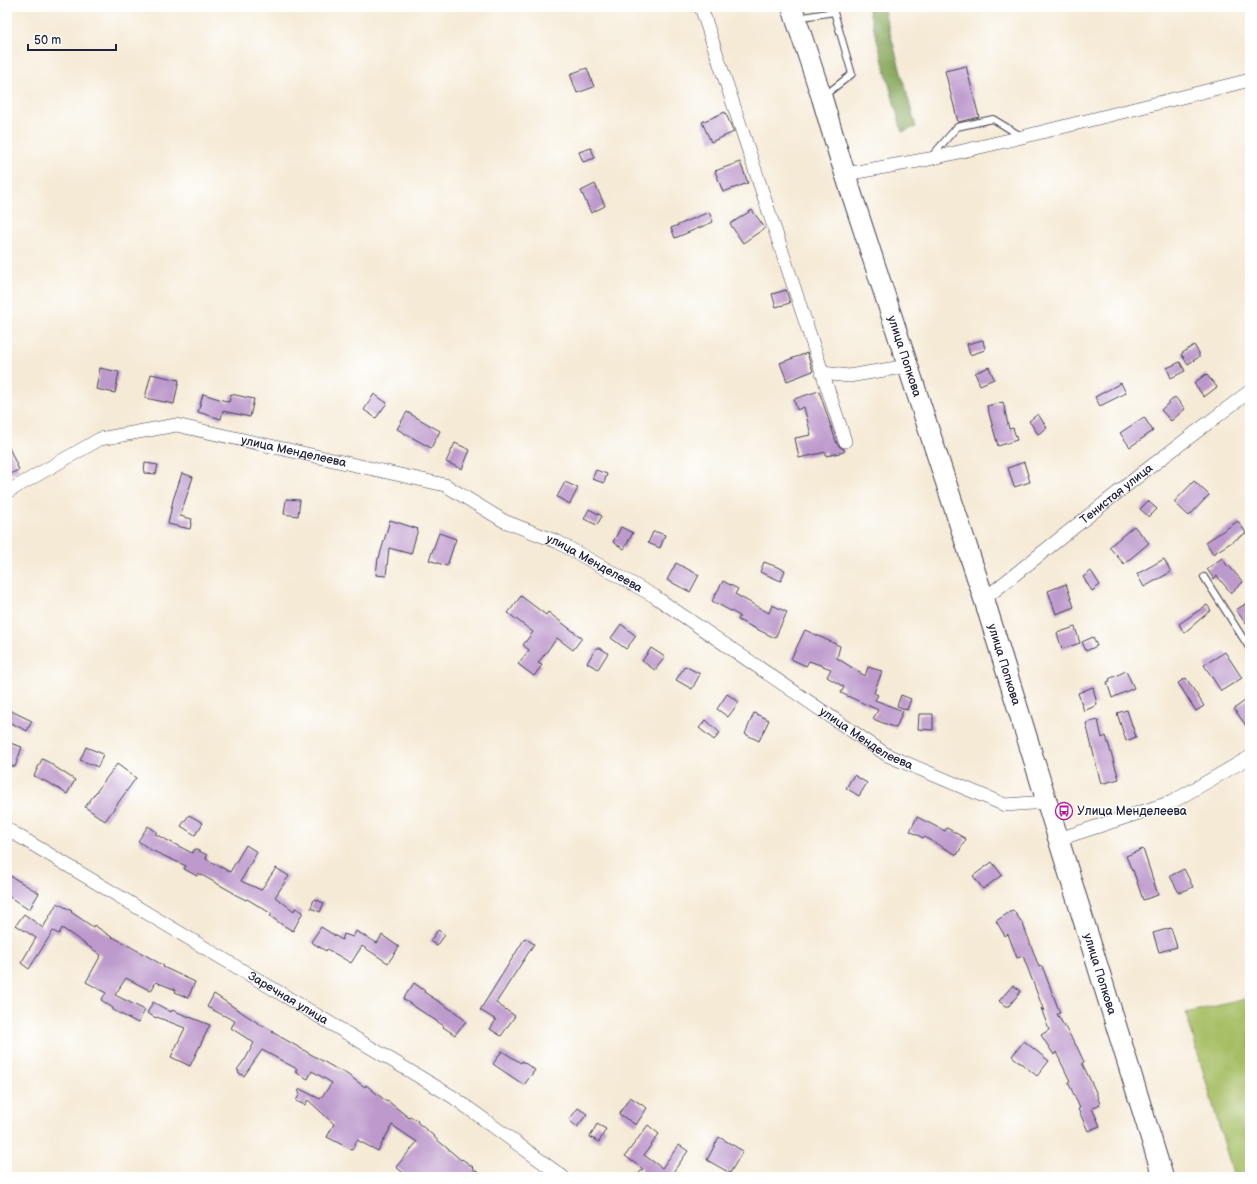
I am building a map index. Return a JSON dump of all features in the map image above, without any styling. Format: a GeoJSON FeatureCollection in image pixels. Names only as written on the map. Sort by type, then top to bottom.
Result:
{"type":"FeatureCollection","features":[{"type":"Feature","properties":{"kind":"main road","name":"улица Попкова"},"geometry":{"type":"LineString","coordinates":[[793,12],[984,599],[1163,1177]]}},
{"type":"Feature","properties":{"kind":"street"},"geometry":{"type":"LineString","coordinates":[[701,7],[845,441]]}},
{"type":"Feature","properties":{"kind":"street"},"geometry":{"type":"LineString","coordinates":[[846,174],[928,159],[1250,80]]}},
{"type":"Feature","properties":{"kind":"street"},"geometry":{"type":"LineString","coordinates":[[822,373],[849,376],[908,366]]}},
{"type":"Feature","properties":{"kind":"street","name":"Тенистая улица"},"geometry":{"type":"LineString","coordinates":[[984,599],[1141,474],[1250,391]]}},
{"type":"Feature","properties":{"kind":"street","name":"улица Менделеева"},"geometry":{"type":"LineString","coordinates":[[7,492],[100,439],[176,425],[445,485],[504,521],[558,542],[654,596],[887,755],[1005,805],[1048,802]]}},
{"type":"Feature","properties":{"kind":"street"},"geometry":{"type":"LineString","coordinates":[[1059,839],[1172,802],[1250,756]]}},
{"type":"Feature","properties":{"kind":"street","name":"Заречная улица"},"geometry":{"type":"LineString","coordinates":[[7,829],[453,1097],[563,1177]]}},
{"type":"Feature","properties":{"kind":"lane"},"geometry":{"type":"LineString","coordinates":[[793,12],[834,12],[852,74],[822,98]]}},
{"type":"Feature","properties":{"kind":"lane"},"geometry":{"type":"LineString","coordinates":[[928,159],[957,127],[992,119],[1022,137]]}},
{"type":"Feature","properties":{"kind":"lane"},"geometry":{"type":"LineString","coordinates":[[1204,577],[1250,649]]}},
{"type":"Feature","properties":{"kind":"green space"},"geometry":{"type":"Polygon","coordinates":[[[868,7],[883,7],[916,127],[902,132],[868,7]]]}},
{"type":"Feature","properties":{"kind":"green space"},"geometry":{"type":"Polygon","coordinates":[[[1250,998],[1250,1177],[1234,1177],[1186,1013],[1250,998]]]}},
{"type":"Feature","properties":{"kind":"building"},"geometry":{"type":"Polygon","coordinates":[[[966,66],[979,117],[958,122],[945,71],[966,66]]]}},
{"type":"Feature","properties":{"kind":"building"},"geometry":{"type":"Polygon","coordinates":[[[587,68],[594,87],[577,93],[570,74],[587,68]]]}},
{"type":"Feature","properties":{"kind":"building"},"geometry":{"type":"Polygon","coordinates":[[[725,112],[734,132],[711,142],[702,122],[725,112]]]}},
{"type":"Feature","properties":{"kind":"building"},"geometry":{"type":"Polygon","coordinates":[[[591,148],[595,158],[583,162],[579,152],[591,148]]]}},
{"type":"Feature","properties":{"kind":"building"},"geometry":{"type":"Polygon","coordinates":[[[740,162],[748,183],[723,192],[715,171],[740,162]]]}},
{"type":"Feature","properties":{"kind":"building"},"geometry":{"type":"Polygon","coordinates":[[[595,184],[605,206],[591,213],[581,191],[595,184]]]}},
{"type":"Feature","properties":{"kind":"building"},"geometry":{"type":"Polygon","coordinates":[[[752,210],[765,228],[743,243],[730,224],[752,210]]]}},
{"type":"Feature","properties":{"kind":"building"},"geometry":{"type":"Polygon","coordinates":[[[709,212],[713,222],[675,238],[671,228],[709,212]]]}},
{"type":"Feature","properties":{"kind":"building"},"geometry":{"type":"Polygon","coordinates":[[[786,290],[790,303],[776,307],[772,294],[786,290]]]}},
{"type":"Feature","properties":{"kind":"building"},"geometry":{"type":"Polygon","coordinates":[[[983,340],[985,350],[970,355],[967,344],[983,340]]]}},
{"type":"Feature","properties":{"kind":"building"},"geometry":{"type":"Polygon","coordinates":[[[1194,345],[1199,353],[1199,357],[1188,364],[1181,354],[1194,345]]]}},
{"type":"Feature","properties":{"kind":"building"},"geometry":{"type":"Polygon","coordinates":[[[807,353],[813,371],[787,381],[780,363],[807,353]]]}},
{"type":"Feature","properties":{"kind":"building"},"geometry":{"type":"Polygon","coordinates":[[[1180,362],[1185,371],[1171,378],[1167,368],[1180,362]]]}},
{"type":"Feature","properties":{"kind":"building"},"geometry":{"type":"Polygon","coordinates":[[[989,367],[994,379],[980,385],[975,373],[989,367]]]}},
{"type":"Feature","properties":{"kind":"building"},"geometry":{"type":"Polygon","coordinates":[[[100,368],[119,372],[115,393],[96,389],[100,368]]]}},
{"type":"Feature","properties":{"kind":"building"},"geometry":{"type":"Polygon","coordinates":[[[151,374],[179,380],[174,404],[145,398],[151,374]]]}},
{"type":"Feature","properties":{"kind":"building"},"geometry":{"type":"Polygon","coordinates":[[[1206,374],[1217,387],[1204,397],[1194,383],[1206,374]]]}},
{"type":"Feature","properties":{"kind":"building"},"geometry":{"type":"Polygon","coordinates":[[[1121,383],[1126,393],[1100,406],[1095,397],[1121,383]]]}},
{"type":"Feature","properties":{"kind":"building"},"geometry":{"type":"Polygon","coordinates":[[[819,391],[837,444],[844,449],[844,452],[826,456],[826,452],[799,458],[795,438],[811,435],[804,407],[797,410],[794,399],[819,391]]]}},
{"type":"Feature","properties":{"kind":"building"},"geometry":{"type":"Polygon","coordinates":[[[203,394],[229,402],[231,394],[254,399],[250,417],[223,411],[221,419],[198,412],[203,394]]]}},
{"type":"Feature","properties":{"kind":"building"},"geometry":{"type":"Polygon","coordinates":[[[374,394],[387,403],[376,418],[364,410],[374,394]]]}},
{"type":"Feature","properties":{"kind":"building"},"geometry":{"type":"Polygon","coordinates":[[[1175,397],[1185,409],[1171,421],[1161,410],[1175,397]]]}},
{"type":"Feature","properties":{"kind":"building"},"geometry":{"type":"Polygon","coordinates":[[[1003,402],[1009,429],[1013,428],[1017,440],[998,446],[987,406],[1003,402]]]}},
{"type":"Feature","properties":{"kind":"building"},"geometry":{"type":"Polygon","coordinates":[[[407,412],[440,431],[431,448],[397,429],[407,412]]]}},
{"type":"Feature","properties":{"kind":"building"},"geometry":{"type":"Polygon","coordinates":[[[1038,414],[1047,428],[1038,434],[1029,421],[1038,414]]]}},
{"type":"Feature","properties":{"kind":"building"},"geometry":{"type":"Polygon","coordinates":[[[1144,417],[1153,431],[1130,447],[1120,433],[1144,417]]]}},
{"type":"Feature","properties":{"kind":"building"},"geometry":{"type":"Polygon","coordinates":[[[7,443],[19,470],[7,475],[7,443]]]}},
{"type":"Feature","properties":{"kind":"building"},"geometry":{"type":"Polygon","coordinates":[[[455,443],[470,450],[462,469],[446,462],[455,443]]]}},
{"type":"Feature","properties":{"kind":"building"},"geometry":{"type":"Polygon","coordinates":[[[1024,462],[1030,482],[1014,487],[1008,468],[1024,462]]]}},
{"type":"Feature","properties":{"kind":"building"},"geometry":{"type":"Polygon","coordinates":[[[145,463],[158,465],[156,474],[144,473],[145,463]]]}},
{"type":"Feature","properties":{"kind":"building"},"geometry":{"type":"Polygon","coordinates":[[[596,470],[607,474],[604,483],[592,479],[596,470]]]}},
{"type":"Feature","properties":{"kind":"building"},"geometry":{"type":"Polygon","coordinates":[[[182,473],[193,477],[180,516],[192,519],[190,529],[168,524],[173,500],[182,473]]]}},
{"type":"Feature","properties":{"kind":"building"},"geometry":{"type":"Polygon","coordinates":[[[1194,481],[1209,495],[1189,516],[1174,502],[1194,481]]]}},
{"type":"Feature","properties":{"kind":"building"},"geometry":{"type":"Polygon","coordinates":[[[565,482],[578,488],[570,504],[557,497],[565,482]]]}},
{"type":"Feature","properties":{"kind":"building"},"geometry":{"type":"Polygon","coordinates":[[[286,499],[300,500],[298,516],[284,514],[286,499]]]}},
{"type":"Feature","properties":{"kind":"building"},"geometry":{"type":"Polygon","coordinates":[[[1148,501],[1157,509],[1149,517],[1140,509],[1148,501]]]}},
{"type":"Feature","properties":{"kind":"building"},"geometry":{"type":"Polygon","coordinates":[[[589,509],[602,516],[597,525],[584,519],[589,509]]]}},
{"type":"Feature","properties":{"kind":"building"},"geometry":{"type":"Polygon","coordinates":[[[390,520],[418,529],[411,554],[389,548],[386,576],[376,575],[378,558],[390,520]]]}},
{"type":"Feature","properties":{"kind":"building"},"geometry":{"type":"Polygon","coordinates":[[[1238,521],[1246,533],[1213,554],[1206,542],[1238,521]]]}},
{"type":"Feature","properties":{"kind":"building"},"geometry":{"type":"Polygon","coordinates":[[[1134,526],[1149,543],[1124,564],[1109,547],[1134,526]]]}},
{"type":"Feature","properties":{"kind":"building"},"geometry":{"type":"Polygon","coordinates":[[[621,527],[633,533],[624,549],[613,542],[621,527]]]}},
{"type":"Feature","properties":{"kind":"building"},"geometry":{"type":"Polygon","coordinates":[[[653,532],[665,535],[660,548],[648,543],[653,532]]]}},
{"type":"Feature","properties":{"kind":"building"},"geometry":{"type":"Polygon","coordinates":[[[439,533],[456,539],[447,566],[429,560],[439,533]]]}},
{"type":"Feature","properties":{"kind":"building"},"geometry":{"type":"Polygon","coordinates":[[[1222,558],[1228,567],[1229,566],[1243,582],[1231,593],[1217,576],[1214,579],[1207,569],[1222,558]]]}},
{"type":"Feature","properties":{"kind":"building"},"geometry":{"type":"Polygon","coordinates":[[[1164,559],[1171,572],[1144,587],[1137,574],[1164,559]]]}},
{"type":"Feature","properties":{"kind":"building"},"geometry":{"type":"Polygon","coordinates":[[[764,562],[785,570],[781,581],[760,572],[764,562]]]}},
{"type":"Feature","properties":{"kind":"building"},"geometry":{"type":"Polygon","coordinates":[[[676,563],[699,575],[690,592],[667,580],[676,563]]]}},
{"type":"Feature","properties":{"kind":"building"},"geometry":{"type":"Polygon","coordinates":[[[1091,571],[1100,585],[1092,591],[1083,577],[1091,571]]]}},
{"type":"Feature","properties":{"kind":"building"},"geometry":{"type":"Polygon","coordinates":[[[723,581],[738,589],[735,594],[769,613],[772,605],[787,612],[775,638],[738,620],[740,616],[712,601],[723,581]]]}},
{"type":"Feature","properties":{"kind":"building"},"geometry":{"type":"Polygon","coordinates":[[[1066,584],[1074,607],[1056,614],[1048,591],[1066,584]]]}},
{"type":"Feature","properties":{"kind":"building"},"geometry":{"type":"Polygon","coordinates":[[[521,596],[546,615],[548,612],[582,638],[573,650],[557,638],[538,663],[542,665],[534,676],[518,664],[529,650],[523,645],[533,632],[508,613],[521,596]]]}},
{"type":"Feature","properties":{"kind":"building"},"geometry":{"type":"Polygon","coordinates":[[[1250,601],[1250,629],[1236,610],[1250,601]]]}},
{"type":"Feature","properties":{"kind":"building"},"geometry":{"type":"Polygon","coordinates":[[[1207,605],[1211,610],[1184,633],[1179,624],[1207,605]]]}},
{"type":"Feature","properties":{"kind":"building"},"geometry":{"type":"Polygon","coordinates":[[[621,624],[636,636],[626,649],[611,638],[621,624]]]}},
{"type":"Feature","properties":{"kind":"building"},"geometry":{"type":"Polygon","coordinates":[[[1075,627],[1080,643],[1062,649],[1057,633],[1075,627]]]}},
{"type":"Feature","properties":{"kind":"building"},"geometry":{"type":"Polygon","coordinates":[[[805,630],[840,646],[837,658],[865,676],[868,667],[882,671],[874,693],[878,695],[875,700],[903,711],[896,728],[873,719],[878,710],[841,693],[844,687],[827,677],[831,669],[809,661],[806,666],[791,659],[805,630]]]}},
{"type":"Feature","properties":{"kind":"building"},"geometry":{"type":"Polygon","coordinates":[[[1093,637],[1097,646],[1086,651],[1082,642],[1093,637]]]}},
{"type":"Feature","properties":{"kind":"building"},"geometry":{"type":"Polygon","coordinates":[[[596,648],[600,648],[608,653],[598,669],[587,663],[596,648]]]}},
{"type":"Feature","properties":{"kind":"building"},"geometry":{"type":"Polygon","coordinates":[[[651,648],[665,657],[655,670],[642,661],[651,648]]]}},
{"type":"Feature","properties":{"kind":"building"},"geometry":{"type":"Polygon","coordinates":[[[1225,652],[1242,678],[1221,691],[1204,665],[1225,652]]]}},
{"type":"Feature","properties":{"kind":"building"},"geometry":{"type":"Polygon","coordinates":[[[685,666],[700,674],[692,689],[676,680],[685,666]]]}},
{"type":"Feature","properties":{"kind":"building"},"geometry":{"type":"Polygon","coordinates":[[[1126,671],[1134,688],[1112,698],[1107,682],[1110,681],[1109,679],[1126,671]]]}},
{"type":"Feature","properties":{"kind":"building"},"geometry":{"type":"Polygon","coordinates":[[[1186,678],[1204,706],[1196,711],[1178,683],[1186,678]]]}},
{"type":"Feature","properties":{"kind":"building"},"geometry":{"type":"Polygon","coordinates":[[[1093,687],[1097,704],[1084,711],[1078,693],[1093,687]]]}},
{"type":"Feature","properties":{"kind":"building"},"geometry":{"type":"Polygon","coordinates":[[[727,694],[739,702],[728,717],[717,709],[727,694]]]}},
{"type":"Feature","properties":{"kind":"building"},"geometry":{"type":"Polygon","coordinates":[[[901,695],[911,699],[907,710],[897,706],[901,695]]]}},
{"type":"Feature","properties":{"kind":"building"},"geometry":{"type":"Polygon","coordinates":[[[1250,697],[1250,731],[1234,709],[1250,697]]]}},
{"type":"Feature","properties":{"kind":"building"},"geometry":{"type":"Polygon","coordinates":[[[7,709],[32,721],[27,731],[7,721],[7,709]]]}},
{"type":"Feature","properties":{"kind":"building"},"geometry":{"type":"Polygon","coordinates":[[[1127,710],[1136,737],[1126,741],[1117,713],[1127,710]]]}},
{"type":"Feature","properties":{"kind":"building"},"geometry":{"type":"Polygon","coordinates":[[[754,713],[769,720],[759,741],[745,734],[754,713]]]}},
{"type":"Feature","properties":{"kind":"building"},"geometry":{"type":"Polygon","coordinates":[[[919,714],[933,714],[933,730],[918,729],[919,714]]]}},
{"type":"Feature","properties":{"kind":"building"},"geometry":{"type":"Polygon","coordinates":[[[706,720],[720,733],[714,740],[699,728],[706,720]]]}},
{"type":"Feature","properties":{"kind":"building"},"geometry":{"type":"Polygon","coordinates":[[[1098,720],[1102,738],[1106,736],[1119,779],[1101,784],[1086,723],[1098,720]]]}},
{"type":"Feature","properties":{"kind":"building"},"geometry":{"type":"Polygon","coordinates":[[[7,742],[22,747],[15,767],[7,764],[7,742]]]}},
{"type":"Feature","properties":{"kind":"building"},"geometry":{"type":"Polygon","coordinates":[[[86,747],[103,754],[98,767],[80,760],[86,747]]]}},
{"type":"Feature","properties":{"kind":"building"},"geometry":{"type":"Polygon","coordinates":[[[42,759],[75,780],[67,794],[34,776],[42,759]]]}},
{"type":"Feature","properties":{"kind":"building"},"geometry":{"type":"Polygon","coordinates":[[[117,764],[136,778],[105,821],[85,807],[117,764]]]}},
{"type":"Feature","properties":{"kind":"building"},"geometry":{"type":"Polygon","coordinates":[[[854,775],[867,783],[859,796],[846,788],[854,775]]]}},
{"type":"Feature","properties":{"kind":"building"},"geometry":{"type":"Polygon","coordinates":[[[189,815],[203,823],[195,835],[181,826],[189,815]]]}},
{"type":"Feature","properties":{"kind":"building"},"geometry":{"type":"Polygon","coordinates":[[[917,817],[945,831],[947,828],[966,839],[957,855],[910,831],[917,817]]]}},
{"type":"Feature","properties":{"kind":"building"},"geometry":{"type":"Polygon","coordinates":[[[148,826],[157,832],[155,834],[192,853],[195,849],[207,855],[206,859],[230,872],[246,845],[257,852],[241,881],[261,890],[276,868],[289,876],[275,897],[294,911],[295,908],[303,912],[293,931],[270,916],[272,914],[247,899],[246,900],[234,894],[198,873],[197,876],[184,869],[186,866],[151,850],[138,841],[148,826]]]}},
{"type":"Feature","properties":{"kind":"building"},"geometry":{"type":"Polygon","coordinates":[[[1143,849],[1158,895],[1143,900],[1133,870],[1132,871],[1126,856],[1143,849]]]}},
{"type":"Feature","properties":{"kind":"building"},"geometry":{"type":"Polygon","coordinates":[[[992,862],[1002,875],[983,889],[973,876],[992,862]]]}},
{"type":"Feature","properties":{"kind":"building"},"geometry":{"type":"Polygon","coordinates":[[[1184,869],[1193,887],[1179,893],[1170,876],[1184,869]]]}},
{"type":"Feature","properties":{"kind":"building"},"geometry":{"type":"Polygon","coordinates":[[[7,874],[39,893],[29,910],[7,895],[7,874]]]}},
{"type":"Feature","properties":{"kind":"building"},"geometry":{"type":"Polygon","coordinates":[[[314,899],[324,903],[320,912],[311,908],[314,899]]]}},
{"type":"Feature","properties":{"kind":"building"},"geometry":{"type":"Polygon","coordinates":[[[57,903],[72,911],[71,912],[93,927],[94,925],[113,938],[164,966],[163,967],[195,982],[188,998],[175,992],[176,990],[156,982],[151,991],[126,978],[115,995],[145,1010],[138,1023],[113,1010],[113,1008],[101,1000],[106,993],[86,982],[101,955],[62,928],[59,934],[53,931],[29,969],[21,963],[36,938],[16,925],[24,914],[43,928],[57,903]]]}},
{"type":"Feature","properties":{"kind":"building"},"geometry":{"type":"Polygon","coordinates":[[[1013,910],[1023,924],[1039,967],[1042,966],[1060,1013],[1057,1014],[1077,1047],[1084,1062],[1082,1063],[1100,1104],[1092,1108],[1100,1126],[1088,1131],[1078,1109],[1080,1108],[1068,1082],[1070,1081],[1056,1052],[1054,1055],[1041,1035],[1049,1030],[1041,1008],[1044,1011],[1023,956],[1017,958],[1008,934],[1005,936],[996,921],[1013,910]]]}},
{"type":"Feature","properties":{"kind":"building"},"geometry":{"type":"Polygon","coordinates":[[[321,927],[342,940],[344,934],[353,937],[356,931],[377,943],[382,935],[399,947],[388,963],[362,946],[351,963],[327,949],[326,951],[311,942],[321,927]]]}},
{"type":"Feature","properties":{"kind":"building"},"geometry":{"type":"Polygon","coordinates":[[[1171,928],[1177,947],[1159,952],[1153,933],[1171,928]]]}},
{"type":"Feature","properties":{"kind":"building"},"geometry":{"type":"Polygon","coordinates":[[[438,930],[445,935],[437,946],[430,941],[438,930]]]}},
{"type":"Feature","properties":{"kind":"building"},"geometry":{"type":"Polygon","coordinates":[[[525,938],[534,944],[496,1003],[515,1016],[501,1036],[490,1029],[496,1020],[480,1010],[525,938]]]}},
{"type":"Feature","properties":{"kind":"building"},"geometry":{"type":"Polygon","coordinates":[[[414,983],[425,991],[424,992],[466,1021],[455,1035],[403,999],[414,983]]]}},
{"type":"Feature","properties":{"kind":"building"},"geometry":{"type":"Polygon","coordinates":[[[1013,985],[1021,991],[1009,1006],[1005,1006],[999,1001],[1013,985]]]}},
{"type":"Feature","properties":{"kind":"building"},"geometry":{"type":"Polygon","coordinates":[[[214,994],[264,1027],[273,1031],[272,1032],[340,1071],[341,1070],[365,1087],[366,1085],[409,1118],[410,1116],[418,1121],[417,1122],[435,1138],[484,1177],[408,1177],[396,1167],[417,1142],[392,1125],[378,1151],[357,1140],[352,1150],[327,1137],[334,1124],[308,1100],[305,1105],[296,1101],[300,1093],[298,1091],[300,1089],[320,1099],[332,1083],[312,1071],[308,1079],[295,1072],[297,1069],[262,1050],[244,1076],[238,1073],[239,1071],[237,1070],[245,1060],[254,1043],[231,1028],[235,1021],[207,1007],[214,994]]]}},
{"type":"Feature","properties":{"kind":"building"},"geometry":{"type":"Polygon","coordinates":[[[153,1002],[171,1012],[172,1010],[210,1025],[190,1066],[171,1057],[185,1028],[157,1017],[156,1018],[147,1013],[153,1002]]]}},
{"type":"Feature","properties":{"kind":"building"},"geometry":{"type":"Polygon","coordinates":[[[1024,1041],[1049,1061],[1037,1076],[1012,1056],[1024,1041]]]}},
{"type":"Feature","properties":{"kind":"building"},"geometry":{"type":"Polygon","coordinates":[[[502,1051],[521,1063],[522,1061],[535,1070],[524,1085],[493,1064],[502,1051]]]}},
{"type":"Feature","properties":{"kind":"building"},"geometry":{"type":"Polygon","coordinates":[[[630,1097],[647,1108],[636,1125],[619,1114],[630,1097]]]}},
{"type":"Feature","properties":{"kind":"building"},"geometry":{"type":"Polygon","coordinates":[[[578,1108],[587,1114],[577,1127],[569,1120],[578,1108]]]}},
{"type":"Feature","properties":{"kind":"building"},"geometry":{"type":"Polygon","coordinates":[[[597,1124],[606,1129],[599,1142],[590,1137],[597,1124]]]}},
{"type":"Feature","properties":{"kind":"building"},"geometry":{"type":"Polygon","coordinates":[[[648,1125],[659,1134],[644,1155],[662,1168],[679,1145],[688,1151],[671,1175],[673,1177],[644,1177],[639,1173],[643,1169],[625,1156],[648,1125]]]}},
{"type":"Feature","properties":{"kind":"building"},"geometry":{"type":"Polygon","coordinates":[[[719,1137],[743,1151],[730,1173],[707,1160],[719,1137]]]}},
{"type":"Feature","properties":{"kind":"place","name":"Улица Менделеева"},"geometry":{"type":"Point","coordinates":[1064,811]}}]}
